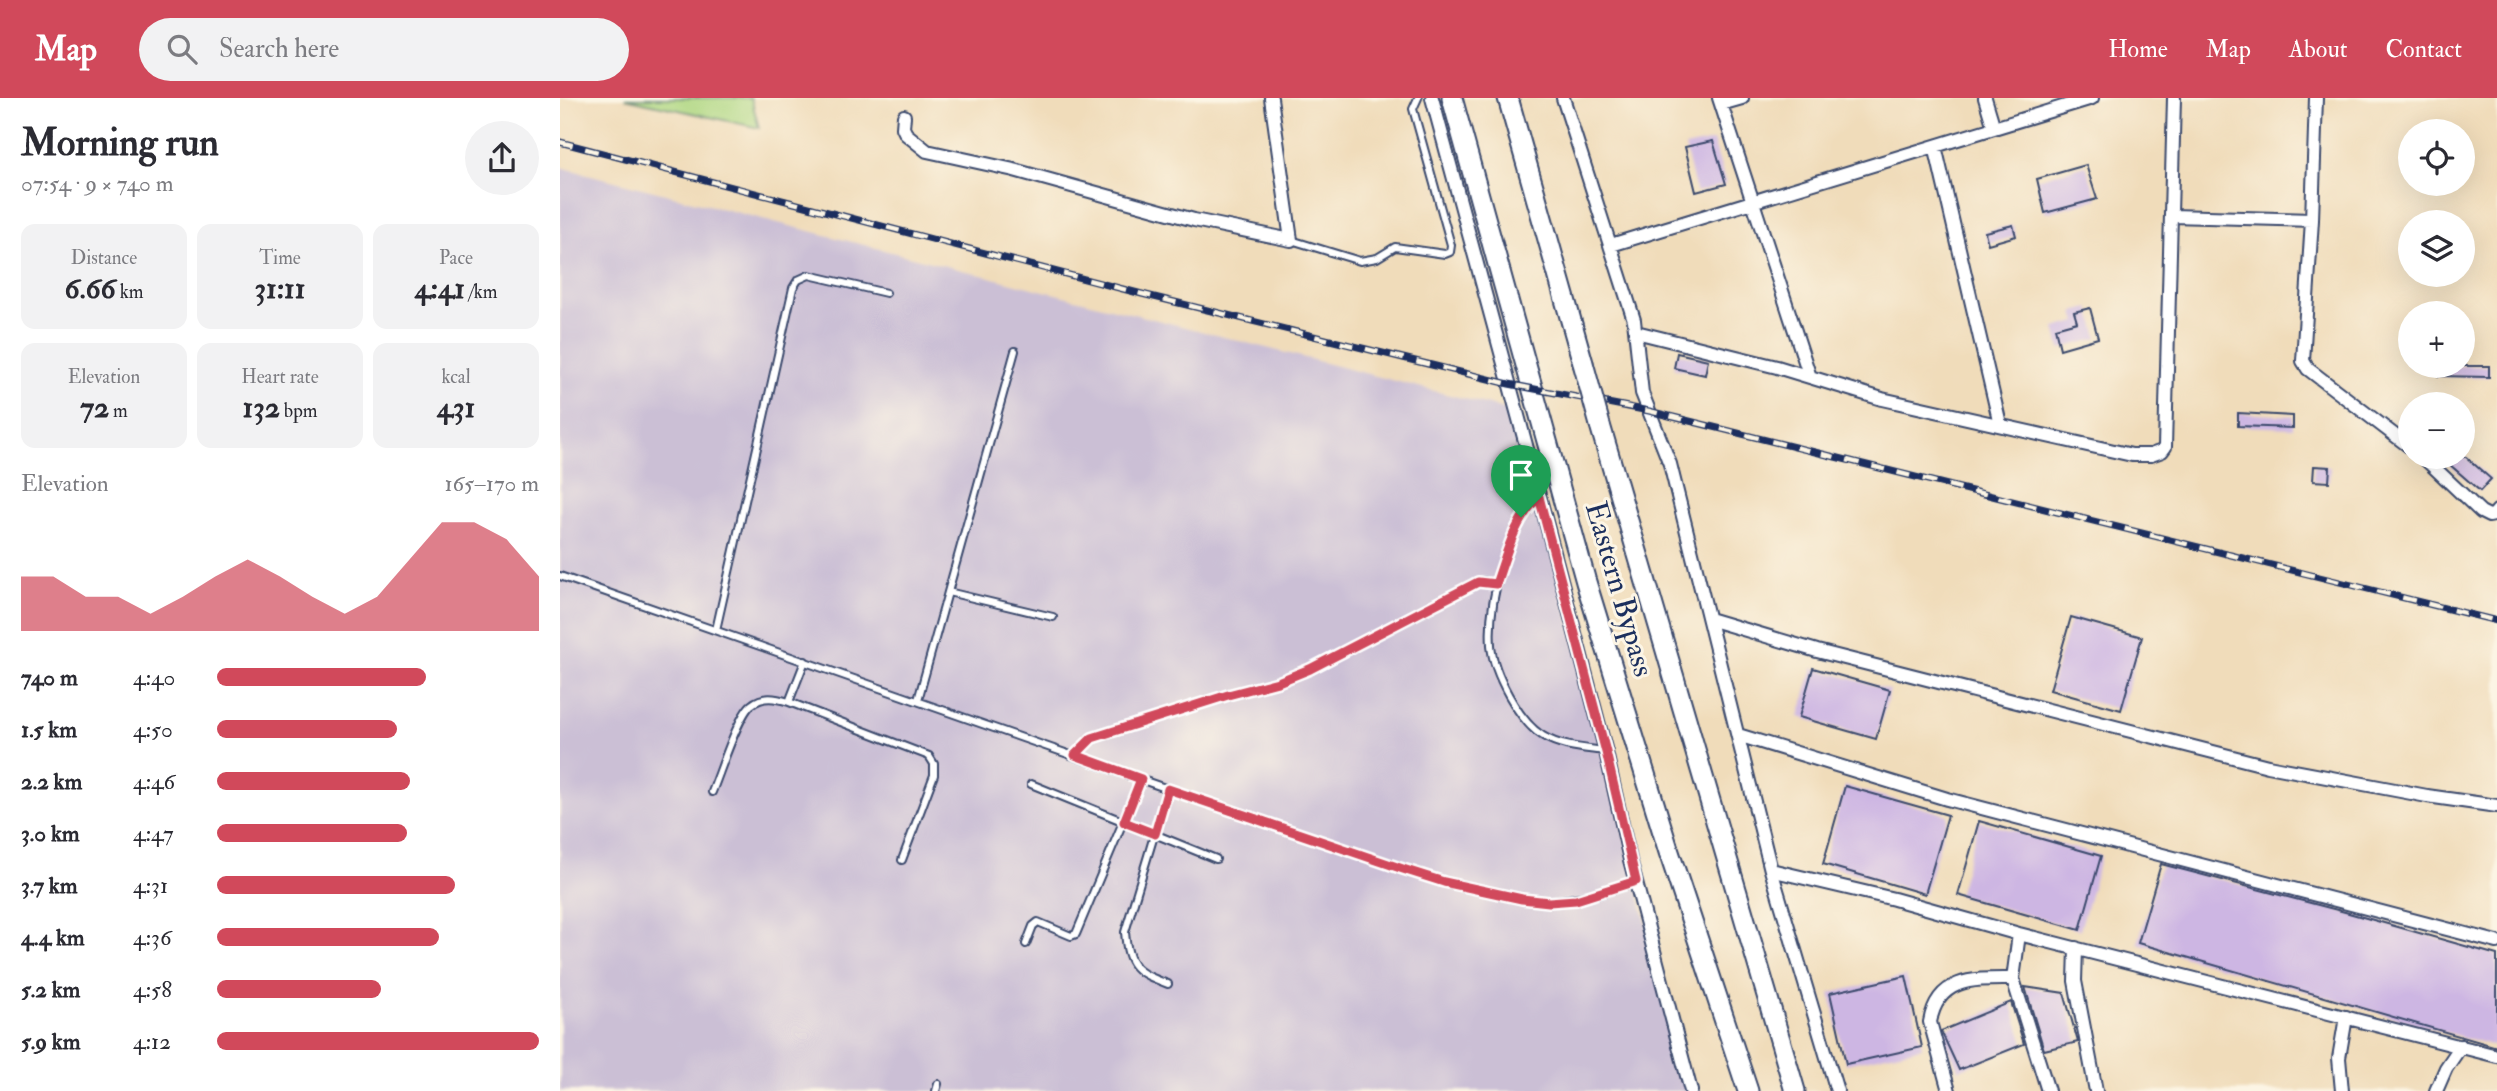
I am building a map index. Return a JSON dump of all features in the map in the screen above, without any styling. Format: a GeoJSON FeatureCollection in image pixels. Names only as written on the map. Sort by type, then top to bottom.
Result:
{"type":"FeatureCollection","features":[{"type":"Feature","properties":{"kind":"main road","name":"Eastern Bypass"},"geometry":{"type":"LineString","coordinates":[[1452,98],[1590,595],[1669,852],[1748,1091]]}},
{"type":"Feature","properties":{"kind":"main road","name":"Eastern Bypass"},"geometry":{"type":"LineString","coordinates":[[1508,98],[1600,425],[1795,1091]]}},
{"type":"Feature","properties":{"kind":"street"},"geometry":{"type":"LineString","coordinates":[[904,116],[906,134],[928,151],[1014,170],[1195,220],[1291,240],[1271,98]]}},
{"type":"Feature","properties":{"kind":"street"},"geometry":{"type":"LineString","coordinates":[[1432,98],[1606,752],[1636,881],[1691,1091]]}},
{"type":"Feature","properties":{"kind":"street"},"geometry":{"type":"LineString","coordinates":[[1563,98],[1636,332],[1642,393],[1670,464],[1771,870],[1838,1091]]}},
{"type":"Feature","properties":{"kind":"street"},"geometry":{"type":"LineString","coordinates":[[1742,98],[1720,101],[1810,377]]}},
{"type":"Feature","properties":{"kind":"street"},"geometry":{"type":"LineString","coordinates":[[1985,98],[1994,128]]}},
{"type":"Feature","properties":{"kind":"street"},"geometry":{"type":"LineString","coordinates":[[1611,246],[2092,98]]}},
{"type":"Feature","properties":{"kind":"street"},"geometry":{"type":"LineString","coordinates":[[1636,332],[1882,398],[2132,455],[2151,455],[2162,451],[2165,447],[2174,98]]}},
{"type":"Feature","properties":{"kind":"street"},"geometry":{"type":"LineString","coordinates":[[2316,98],[2303,361],[2308,369],[2398,438]]}},
{"type":"Feature","properties":{"kind":"street"},"geometry":{"type":"LineString","coordinates":[[1935,146],[2000,424]]}},
{"type":"Feature","properties":{"kind":"street"},"geometry":{"type":"LineString","coordinates":[[2172,216],[2312,220]]}},
{"type":"Feature","properties":{"kind":"street"},"geometry":{"type":"LineString","coordinates":[[2436,469],[2481,512],[2489,516],[2497,511]]}},
{"type":"Feature","properties":{"kind":"street"},"geometry":{"type":"LineString","coordinates":[[1709,619],[1817,651],[2268,766],[2427,796],[2497,806]]}},
{"type":"Feature","properties":{"kind":"street"},"geometry":{"type":"LineString","coordinates":[[1738,736],[1947,799],[2497,942]]}},
{"type":"Feature","properties":{"kind":"street"},"geometry":{"type":"LineString","coordinates":[[1771,870],[1894,899],[2019,934],[2497,1056]]}},
{"type":"Feature","properties":{"kind":"street"},"geometry":{"type":"LineString","coordinates":[[2019,934],[2013,979],[2048,1091]]}},
{"type":"Feature","properties":{"kind":"street"},"geometry":{"type":"LineString","coordinates":[[2077,948],[2075,981],[2096,1091]]}},
{"type":"Feature","properties":{"kind":"street"},"geometry":{"type":"LineString","coordinates":[[1949,1091],[1930,1021],[1938,998],[1949,988],[1968,980],[2013,979]]}},
{"type":"Feature","properties":{"kind":"street"},"geometry":{"type":"LineString","coordinates":[[2342,1091],[2339,1058],[2346,1017]]}},
{"type":"Feature","properties":{"kind":"street"},"geometry":{"type":"LineString","coordinates":[[2436,1091],[2460,1046]]}},
{"type":"Feature","properties":{"kind":"lane"},"geometry":{"type":"LineString","coordinates":[[1291,240],[1360,261],[1377,258],[1395,247],[1445,254],[1450,252],[1451,245],[1413,109],[1418,98]]}},
{"type":"Feature","properties":{"kind":"lane"},"geometry":{"type":"LineString","coordinates":[[716,630],[793,288],[798,280],[809,275],[886,293]]}},
{"type":"Feature","properties":{"kind":"lane"},"geometry":{"type":"LineString","coordinates":[[918,700],[1015,351]]}},
{"type":"Feature","properties":{"kind":"lane"},"geometry":{"type":"LineString","coordinates":[[1539,497],[1517,525],[1496,584],[1491,614],[1491,647],[1497,670],[1519,712],[1542,736],[1562,744],[1606,752]]}},
{"type":"Feature","properties":{"kind":"lane"},"geometry":{"type":"LineString","coordinates":[[560,576],[1168,789],[1434,878],[1522,899],[1549,902],[1576,900],[1636,881]]}},
{"type":"Feature","properties":{"kind":"lane"},"geometry":{"type":"LineString","coordinates":[[1075,755],[1092,738],[1278,682],[1418,615],[1478,582],[1496,584]]}},
{"type":"Feature","properties":{"kind":"lane"},"geometry":{"type":"LineString","coordinates":[[948,592],[1054,617]]}},
{"type":"Feature","properties":{"kind":"lane"},"geometry":{"type":"LineString","coordinates":[[789,702],[805,661]]}},
{"type":"Feature","properties":{"kind":"lane"},"geometry":{"type":"LineString","coordinates":[[712,792],[744,712],[760,700],[774,697],[789,702],[929,756],[934,764],[934,775],[902,860]]}},
{"type":"Feature","properties":{"kind":"lane"},"geometry":{"type":"LineString","coordinates":[[1026,944],[1033,926],[1038,922],[1071,936],[1076,934],[1141,779]]}},
{"type":"Feature","properties":{"kind":"lane"},"geometry":{"type":"LineString","coordinates":[[1031,784],[1216,859]]}},
{"type":"Feature","properties":{"kind":"lane"},"geometry":{"type":"LineString","coordinates":[[1168,789],[1125,932],[1127,952],[1136,968],[1143,974],[1168,984]]}},
{"type":"Feature","properties":{"kind":"shaded area"},"geometry":{"type":"Polygon","coordinates":[[[560,167],[1516,412],[1689,1091],[560,1091],[560,167]]]}},
{"type":"Feature","properties":{"kind":"green space"},"geometry":{"type":"Polygon","coordinates":[[[625,98],[751,98],[759,128],[625,98]]]}},
{"type":"Feature","properties":{"kind":"building"},"geometry":{"type":"Polygon","coordinates":[[[1713,141],[1726,184],[1696,192],[1685,147],[1713,141]]]}},
{"type":"Feature","properties":{"kind":"building"},"geometry":{"type":"Polygon","coordinates":[[[2086,165],[2097,199],[2045,213],[2037,179],[2086,165]]]}},
{"type":"Feature","properties":{"kind":"building"},"geometry":{"type":"Polygon","coordinates":[[[2013,225],[2016,236],[1988,244],[1985,232],[2013,225]]]}},
{"type":"Feature","properties":{"kind":"building"},"geometry":{"type":"Polygon","coordinates":[[[2090,308],[2098,338],[2060,349],[2055,328],[2077,322],[2074,312],[2090,308]]]}},
{"type":"Feature","properties":{"kind":"building"},"geometry":{"type":"Polygon","coordinates":[[[1677,353],[1708,360],[1705,375],[1674,368],[1677,353]]]}},
{"type":"Feature","properties":{"kind":"building"},"geometry":{"type":"Polygon","coordinates":[[[2475,366],[2489,366],[2489,377],[2475,377],[2475,366]]]}},
{"type":"Feature","properties":{"kind":"building"},"geometry":{"type":"Polygon","coordinates":[[[2238,413],[2293,416],[2293,428],[2238,426],[2238,413]]]}},
{"type":"Feature","properties":{"kind":"building"},"geometry":{"type":"Polygon","coordinates":[[[2475,465],[2491,479],[2480,491],[2455,469],[2475,469],[2475,465]]]}},
{"type":"Feature","properties":{"kind":"building"},"geometry":{"type":"Polygon","coordinates":[[[2314,466],[2330,467],[2329,482],[2313,481],[2314,466]]]}},
{"type":"Feature","properties":{"kind":"building"},"geometry":{"type":"Polygon","coordinates":[[[2071,617],[2142,637],[2121,710],[2050,690],[2071,617]]]}},
{"type":"Feature","properties":{"kind":"building"},"geometry":{"type":"Polygon","coordinates":[[[1813,668],[1890,690],[1876,739],[1799,717],[1813,668]]]}},
{"type":"Feature","properties":{"kind":"building"},"geometry":{"type":"Polygon","coordinates":[[[1845,786],[1948,815],[1925,894],[1823,864],[1845,786]]]}},
{"type":"Feature","properties":{"kind":"building"},"geometry":{"type":"Polygon","coordinates":[[[1979,821],[2101,856],[2080,930],[1958,895],[1979,821]]]}},
{"type":"Feature","properties":{"kind":"building"},"geometry":{"type":"Polygon","coordinates":[[[2161,864],[2497,955],[2497,1047],[2138,943],[2161,864]]]}},
{"type":"Feature","properties":{"kind":"building"},"geometry":{"type":"Polygon","coordinates":[[[1906,976],[1922,1047],[1846,1064],[1830,993],[1906,976]]]}},
{"type":"Feature","properties":{"kind":"building"},"geometry":{"type":"Polygon","coordinates":[[[2025,987],[2064,993],[2078,1042],[2044,1050],[2025,987]]]}},
{"type":"Feature","properties":{"kind":"building"},"geometry":{"type":"Polygon","coordinates":[[[2011,1002],[2024,1044],[1959,1070],[1941,1031],[2011,1002]]]}},
{"type":"Feature","properties":{"kind":"railway"},"geometry":{"type":"LineString","coordinates":[[560,142],[1142,294],[1509,384],[1649,411],[2497,621]]}},
{"type":"Feature","properties":{"kind":"route"},"geometry":{"type":"LineString","coordinates":[[1539,497],[1618,797],[1636,881],[1576,900],[1549,902],[1480,891],[1403,869],[1168,789],[1155,834],[1124,822],[1141,779],[1075,755],[1092,738],[1278,682],[1370,639],[1478,582],[1496,584],[1521,517],[1539,497]]}}]}
